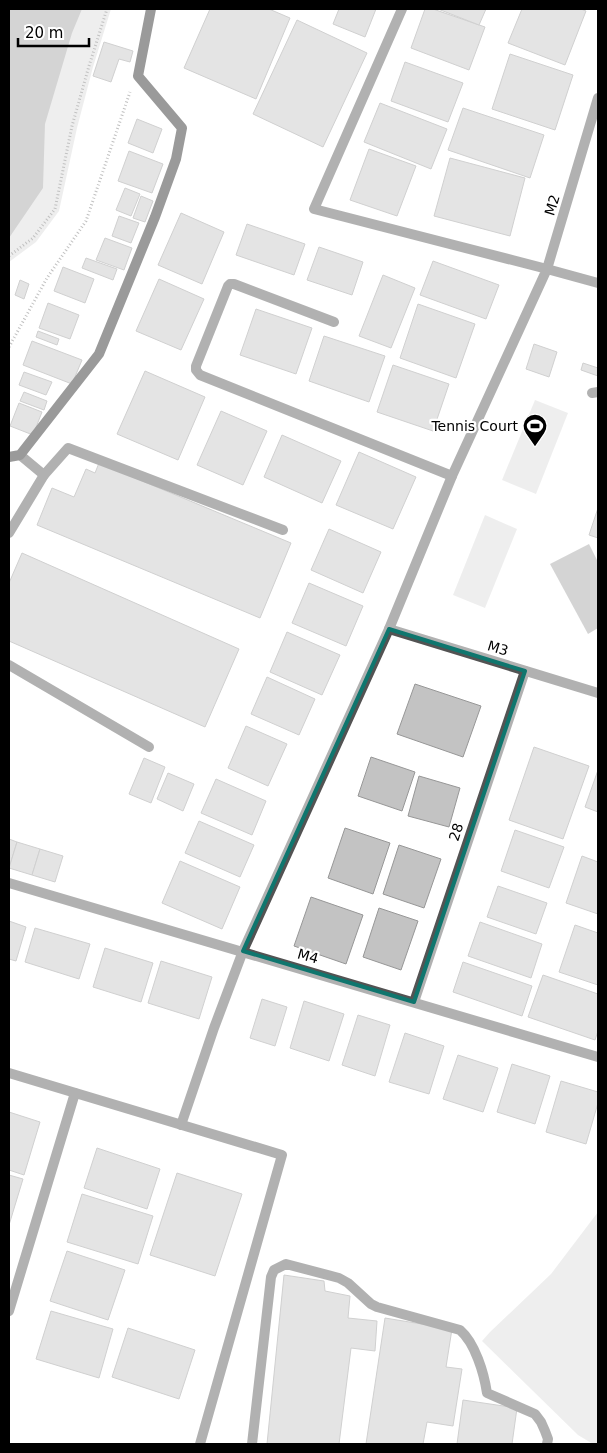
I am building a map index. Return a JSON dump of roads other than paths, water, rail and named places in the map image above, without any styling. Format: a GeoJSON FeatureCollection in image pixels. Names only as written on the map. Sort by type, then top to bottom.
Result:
{"type":"FeatureCollection","features":[{"type":"Feature","properties":{"kind":"street"},"geometry":{"type":"LineString","coordinates":[[9,458],[20,455],[99,354],[155,217],[176,159],[182,128],[138,76],[150,9]]}},
{"type":"Feature","properties":{"kind":"street"},"geometry":{"type":"LineString","coordinates":[[402,9],[314,209],[598,283]]}},
{"type":"Feature","properties":{"kind":"street","name":"M2"},"geometry":{"type":"LineString","coordinates":[[181,1125],[214,1028],[243,952],[389,629],[452,476],[547,269],[598,98]]}},
{"type":"Feature","properties":{"kind":"street"},"geometry":{"type":"LineString","coordinates":[[334,322],[230,284],[196,370],[200,374],[452,476]]}},
{"type":"Feature","properties":{"kind":"street"},"geometry":{"type":"LineString","coordinates":[[9,533],[44,475],[68,448],[283,530]]}},
{"type":"Feature","properties":{"kind":"street"},"geometry":{"type":"LineString","coordinates":[[20,455],[44,475]]}},
{"type":"Feature","properties":{"kind":"street","name":"M3"},"geometry":{"type":"LineString","coordinates":[[389,629],[598,693]]}},
{"type":"Feature","properties":{"kind":"street"},"geometry":{"type":"LineString","coordinates":[[9,665],[148,747]]}},
{"type":"Feature","properties":{"kind":"street","name":"28"},"geometry":{"type":"LineString","coordinates":[[414,1002],[524,671]]}},
{"type":"Feature","properties":{"kind":"street","name":"M4"},"geometry":{"type":"LineString","coordinates":[[9,883],[598,1057]]}},
{"type":"Feature","properties":{"kind":"street"},"geometry":{"type":"LineString","coordinates":[[9,1073],[282,1155],[200,1444]]}},
{"type":"Feature","properties":{"kind":"street"},"geometry":{"type":"LineString","coordinates":[[9,1311],[75,1093]]}},
{"type":"Feature","properties":{"kind":"street"},"geometry":{"type":"LineString","coordinates":[[252,1444],[271,1277],[274,1270],[286,1264],[339,1278],[377,1307],[460,1330],[471,1342],[485,1380],[487,1393],[535,1414],[545,1431],[548,1439],[547,1444]]}},
{"type":"Feature","properties":{"kind":"place","name":"Tennis Court"},"geometry":{"type":"Point","coordinates":[535,447]}}]}
